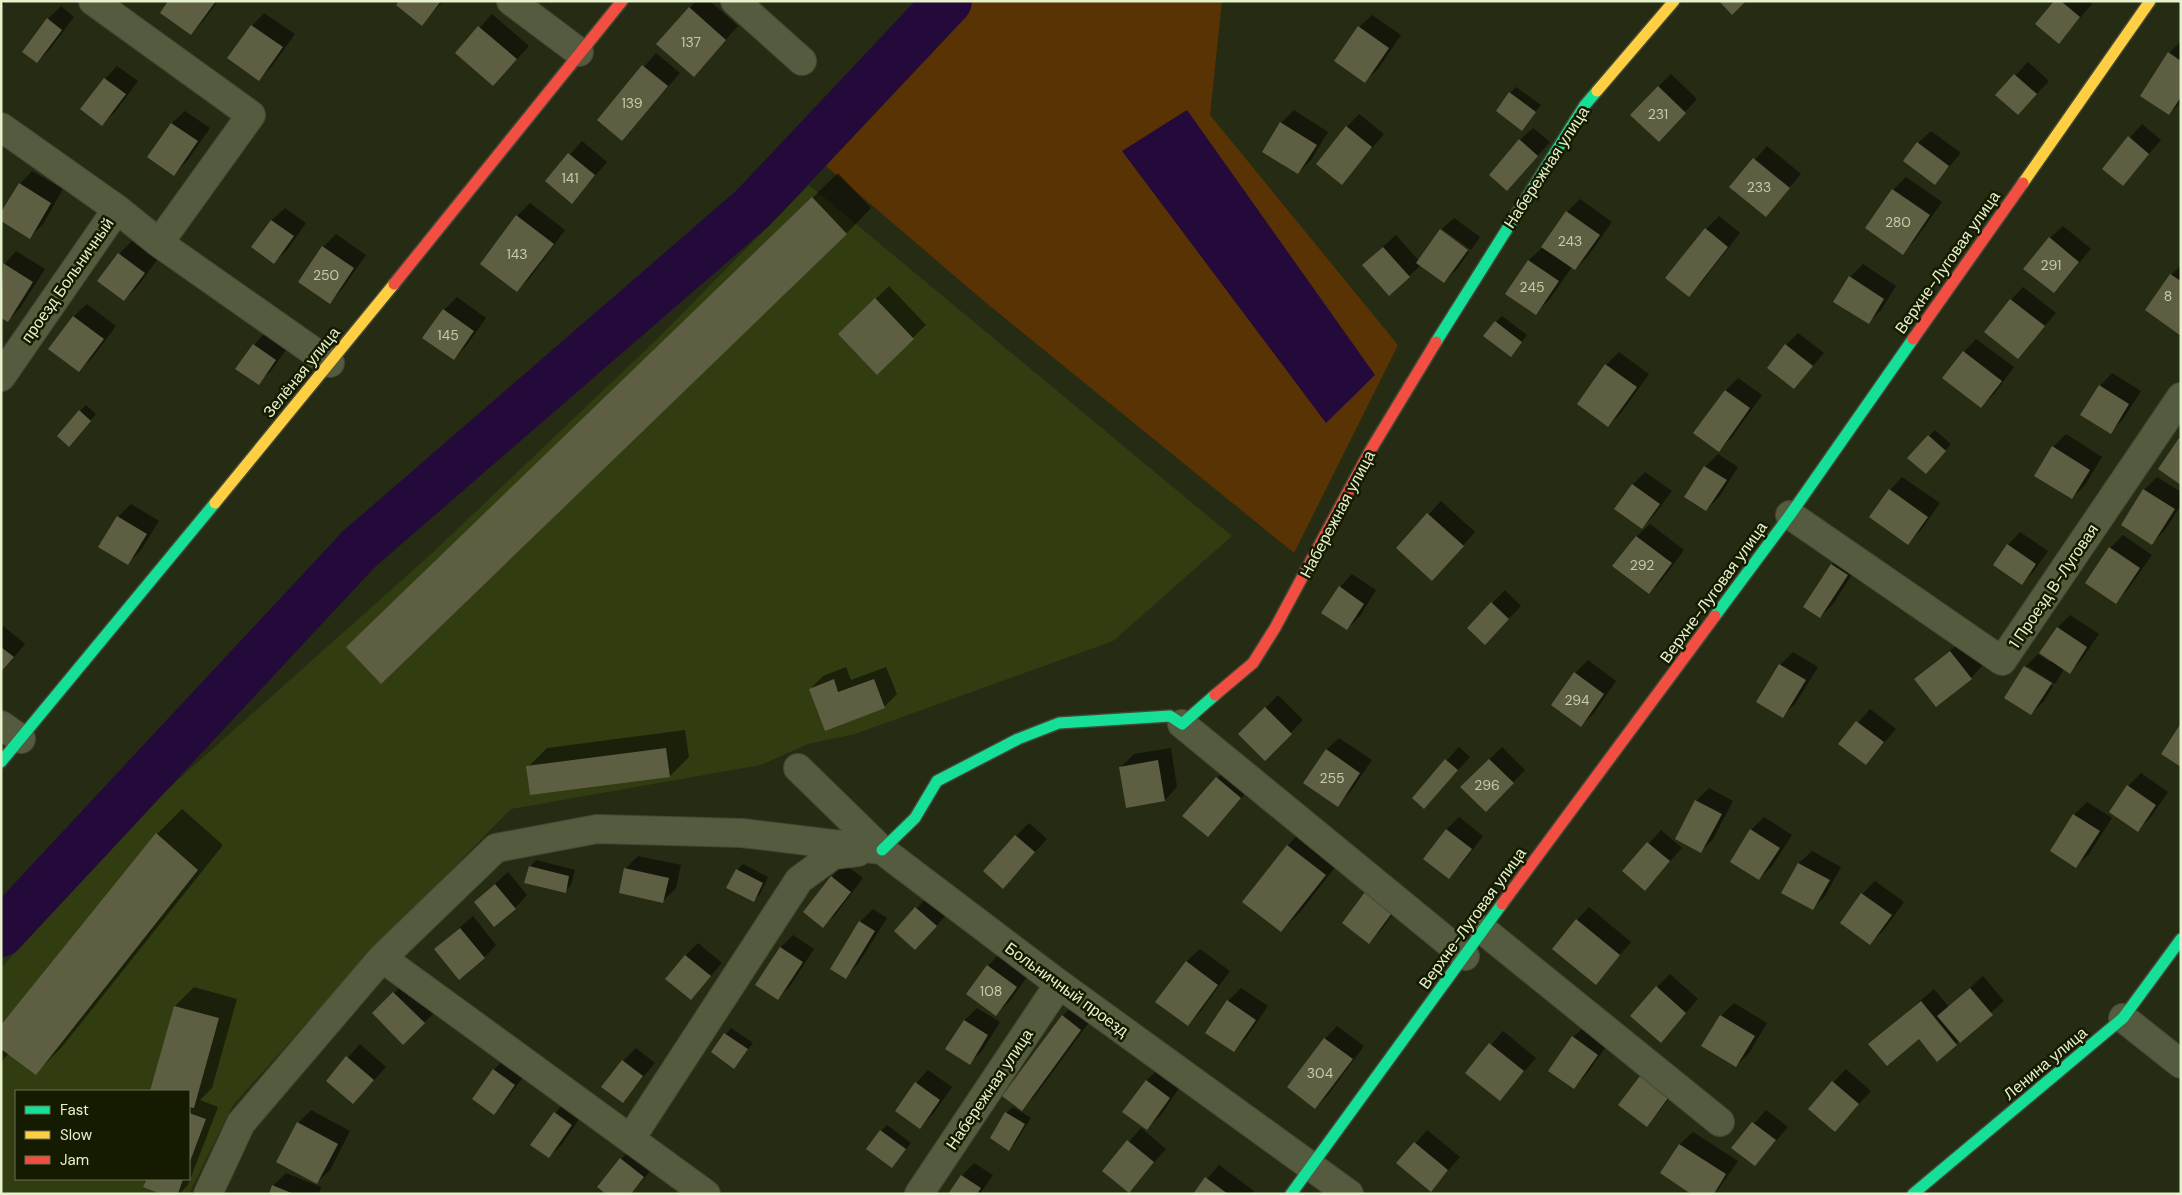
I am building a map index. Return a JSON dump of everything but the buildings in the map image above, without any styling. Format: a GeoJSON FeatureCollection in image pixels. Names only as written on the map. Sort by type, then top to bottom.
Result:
{"type":"FeatureCollection","features":[{"type":"Feature","properties":{"kind":"street"},"geometry":{"type":"LineString","coordinates":[[93,1],[251,115],[159,243]]}},
{"type":"Feature","properties":{"kind":"street"},"geometry":{"type":"LineString","coordinates":[[512,1],[580,52]]}},
{"type":"Feature","properties":{"kind":"street","name":"Зелёная улица"},"geometry":{"type":"LineString","coordinates":[[1,762],[11,732],[330,363],[622,1]]}},
{"type":"Feature","properties":{"kind":"street"},"geometry":{"type":"LineString","coordinates":[[735,1],[802,61]]}},
{"type":"Feature","properties":{"kind":"street","name":"Набережная улица"},"geometry":{"type":"LineString","coordinates":[[1182,724],[1252,663],[1275,628],[1370,451],[1490,254],[1585,105],[1674,1]]}},
{"type":"Feature","properties":{"kind":"street","name":"Верхне-Луговая улица"},"geometry":{"type":"LineString","coordinates":[[1291,1194],[1790,514],[2150,1]]}},
{"type":"Feature","properties":{"kind":"street"},"geometry":{"type":"LineString","coordinates":[[1,127],[117,209],[159,243],[330,363]]}},
{"type":"Feature","properties":{"kind":"street","name":"проезд Больничный"},"geometry":{"type":"LineString","coordinates":[[1,376],[117,209]]}},
{"type":"Feature","properties":{"kind":"street","name":"1 Проезд В-Луговая"},"geometry":{"type":"LineString","coordinates":[[1790,514],[2002,661],[2181,397]]}},
{"type":"Feature","properties":{"kind":"street"},"geometry":{"type":"LineString","coordinates":[[631,1138],[798,880],[833,855],[882,850],[915,818],[937,781],[1026,736],[1059,722],[1170,716],[1465,956]]}},
{"type":"Feature","properties":{"kind":"street","name":"Больничный проезд"},"geometry":{"type":"LineString","coordinates":[[798,768],[882,850],[1059,984],[1349,1194]]}},
{"type":"Feature","properties":{"kind":"street"},"geometry":{"type":"LineString","coordinates":[[208,1194],[242,1123],[382,958],[496,848],[597,829],[742,833],[882,850]]}},
{"type":"Feature","properties":{"kind":"street"},"geometry":{"type":"LineString","coordinates":[[1483,930],[1720,1122]]}},
{"type":"Feature","properties":{"kind":"street","name":"Ленина улица"},"geometry":{"type":"LineString","coordinates":[[1912,1194],[2123,1018],[2181,940]]}},
{"type":"Feature","properties":{"kind":"street"},"geometry":{"type":"LineString","coordinates":[[382,958],[706,1194]]}},
{"type":"Feature","properties":{"kind":"street","name":"Набережная улица"},"geometry":{"type":"LineString","coordinates":[[919,1194],[1059,984]]}},
{"type":"Feature","properties":{"kind":"street"},"geometry":{"type":"LineString","coordinates":[[2123,1018],[2181,1064]]}},
{"type":"Feature","properties":{"kind":"shaded area"},"geometry":{"type":"Polygon","coordinates":[[[964,1],[1222,1],[1210,115],[1398,345],[1294,553],[985,302],[826,166],[964,1]]]}},
{"type":"Feature","properties":{"kind":"shaded area"},"geometry":{"type":"Polygon","coordinates":[[[1187,110],[1375,375],[1326,423],[1122,151],[1187,110]]]}},
{"type":"Feature","properties":{"kind":"shaded area"},"geometry":{"type":"Polygon","coordinates":[[[809,185],[1232,536],[1113,641],[855,734],[808,744],[761,765],[511,809],[366,957],[233,1105],[189,1194],[1,1194],[1,968],[143,811],[428,557],[654,342],[809,185]]]}},
{"type":"Feature","properties":{"kind":"waterway"},"geometry":{"type":"LineString","coordinates":[[1,933],[359,549],[753,208],[948,1]]}},
{"type":"Feature","properties":{"kind":"traffic: fast"},"geometry":{"type":"LineString","coordinates":[[1436,342],[1585,105],[1597,91]]}},
{"type":"Feature","properties":{"kind":"traffic: fast"},"geometry":{"type":"LineString","coordinates":[[1715,616],[1790,515],[1913,339]]}},
{"type":"Feature","properties":{"kind":"traffic: fast"},"geometry":{"type":"LineString","coordinates":[[1,762],[215,503]]}},
{"type":"Feature","properties":{"kind":"traffic: fast"},"geometry":{"type":"LineString","coordinates":[[882,850],[915,818],[937,781],[1018,739],[1059,723],[1170,716],[1182,724],[1215,695]]}},
{"type":"Feature","properties":{"kind":"traffic: fast"},"geometry":{"type":"LineString","coordinates":[[1291,1194],[1502,904]]}},
{"type":"Feature","properties":{"kind":"traffic: fast"},"geometry":{"type":"LineString","coordinates":[[1913,1194],[2123,1018],[2181,939]]}},
{"type":"Feature","properties":{"kind":"traffic: slow"},"geometry":{"type":"LineString","coordinates":[[1597,91],[1674,1]]}},
{"type":"Feature","properties":{"kind":"traffic: slow"},"geometry":{"type":"LineString","coordinates":[[2023,183],[2150,1]]}},
{"type":"Feature","properties":{"kind":"traffic: slow"},"geometry":{"type":"LineString","coordinates":[[215,503],[394,284]]}},
{"type":"Feature","properties":{"kind":"traffic: jam"},"geometry":{"type":"LineString","coordinates":[[394,284],[622,1]]}},
{"type":"Feature","properties":{"kind":"traffic: jam"},"geometry":{"type":"LineString","coordinates":[[1913,339],[2023,183]]}},
{"type":"Feature","properties":{"kind":"traffic: jam"},"geometry":{"type":"LineString","coordinates":[[1215,695],[1253,663],[1275,628],[1370,451],[1436,342]]}},
{"type":"Feature","properties":{"kind":"traffic: jam"},"geometry":{"type":"LineString","coordinates":[[1502,904],[1715,616]]}}]}
